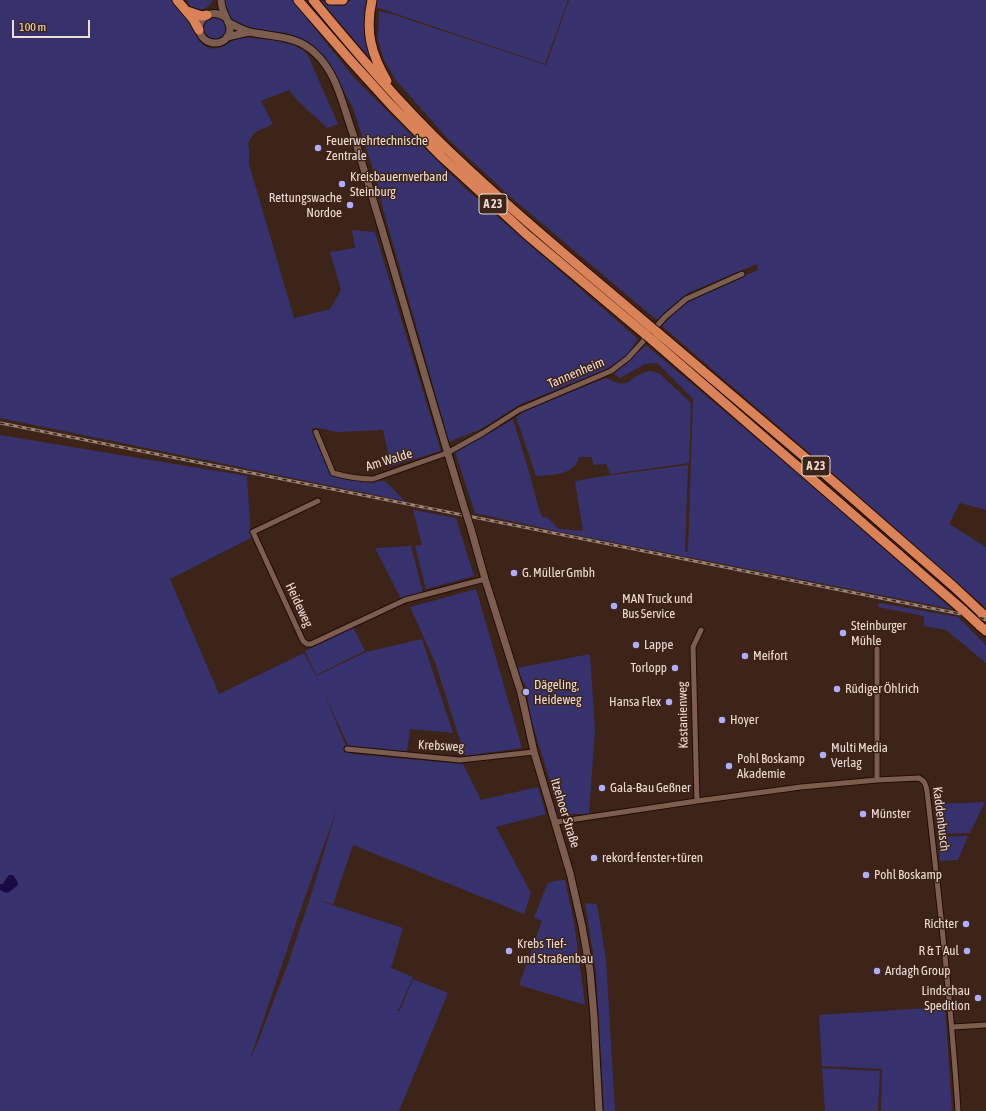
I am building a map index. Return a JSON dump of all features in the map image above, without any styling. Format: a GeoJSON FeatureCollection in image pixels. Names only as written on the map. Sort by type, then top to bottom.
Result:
{"type":"FeatureCollection","features":[{"type":"Feature","properties":{"kind":"highway"},"geometry":{"type":"LineString","coordinates":[[177,0],[194,20],[199,30]]}},
{"type":"Feature","properties":{"kind":"highway","name":"A 23"},"geometry":{"type":"LineString","coordinates":[[298,0],[390,104],[442,157],[526,234],[821,471],[986,617]]}},
{"type":"Feature","properties":{"kind":"highway","name":"A 23"},"geometry":{"type":"LineString","coordinates":[[313,0],[358,54],[448,150],[651,333],[983,628]]}},
{"type":"Feature","properties":{"kind":"highway"},"geometry":{"type":"LineString","coordinates":[[330,0],[343,0]]}},
{"type":"Feature","properties":{"kind":"highway"},"geometry":{"type":"LineString","coordinates":[[372,0],[369,30],[371,44],[375,57],[397,97]]}},
{"type":"Feature","properties":{"kind":"highway"},"geometry":{"type":"LineString","coordinates":[[187,11],[198,15],[210,14]]}},
{"type":"Feature","properties":{"kind":"main road"},"geometry":{"type":"LineString","coordinates":[[221,0],[222,9],[230,27],[229,32],[223,41],[211,43],[206,41],[201,36],[199,30],[201,21],[217,8],[221,0]]}},
{"type":"Feature","properties":{"kind":"main road"},"geometry":{"type":"LineString","coordinates":[[210,14],[217,13],[249,32]]}},
{"type":"Feature","properties":{"kind":"main road"},"geometry":{"type":"LineString","coordinates":[[227,36],[249,32]]}},
{"type":"Feature","properties":{"kind":"main road","name":"Itzehoer Straße"},"geometry":{"type":"LineString","coordinates":[[249,32],[285,37],[305,45],[326,65],[336,84],[362,162],[447,453],[521,694],[534,752],[572,880],[590,971],[597,1058],[599,1111]]}},
{"type":"Feature","properties":{"kind":"street","name":"Tannenheim"},"geometry":{"type":"LineString","coordinates":[[447,453],[483,433],[519,410],[611,371],[628,358],[665,317],[686,299],[742,274]]}},
{"type":"Feature","properties":{"kind":"street","name":"Am Walde"},"geometry":{"type":"LineString","coordinates":[[316,432],[333,473],[347,477],[373,479],[447,453]]}},
{"type":"Feature","properties":{"kind":"street","name":"Heideweg"},"geometry":{"type":"LineString","coordinates":[[318,502],[253,532],[303,641],[307,644],[311,644],[406,600],[485,579]]}},
{"type":"Feature","properties":{"kind":"street","name":"Kastanienweg"},"geometry":{"type":"LineString","coordinates":[[697,801],[693,647],[701,630]]}},
{"type":"Feature","properties":{"kind":"street"},"geometry":{"type":"LineString","coordinates":[[877,649],[877,780]]}},
{"type":"Feature","properties":{"kind":"street","name":"Krebsweg"},"geometry":{"type":"LineString","coordinates":[[347,749],[460,760],[534,752]]}},
{"type":"Feature","properties":{"kind":"street","name":"Kaddenbusch"},"geometry":{"type":"LineString","coordinates":[[556,822],[801,787],[877,780],[919,778],[923,780],[926,785],[953,1028],[958,1111]]}},
{"type":"Feature","properties":{"kind":"street"},"geometry":{"type":"LineString","coordinates":[[953,1028],[986,1025]]}},
{"type":"Feature","properties":{"kind":"shaded area"},"geometry":{"type":"Polygon","coordinates":[[[0,0],[174,0],[184,11],[200,42],[207,47],[220,47],[241,38],[256,38],[293,45],[300,48],[307,54],[338,124],[327,128],[297,100],[289,90],[261,101],[273,124],[254,133],[248,143],[249,164],[294,318],[330,309],[341,290],[330,252],[355,248],[352,230],[375,232],[441,451],[391,466],[383,430],[337,432],[311,428],[332,475],[362,482],[385,481],[405,501],[0,418],[0,0]]]}},
{"type":"Feature","properties":{"kind":"shaded area"},"geometry":{"type":"Polygon","coordinates":[[[187,0],[213,0],[208,7],[197,12],[191,8],[187,0]]]}},
{"type":"Feature","properties":{"kind":"shaded area"},"geometry":{"type":"Polygon","coordinates":[[[224,0],[292,0],[355,79],[467,190],[638,339],[626,357],[603,371],[521,404],[481,429],[449,442],[383,209],[380,191],[353,108],[328,63],[317,50],[307,42],[286,33],[250,29],[238,25],[225,14],[224,0]]]}},
{"type":"Feature","properties":{"kind":"shaded area"},"geometry":{"type":"Polygon","coordinates":[[[320,0],[333,4],[345,3],[352,0],[369,0],[375,64],[320,0]]]}},
{"type":"Feature","properties":{"kind":"shaded area"},"geometry":{"type":"Polygon","coordinates":[[[375,0],[568,0],[545,64],[374,7],[375,0]]]}},
{"type":"Feature","properties":{"kind":"shaded area"},"geometry":{"type":"Polygon","coordinates":[[[569,0],[986,0],[986,510],[960,503],[949,524],[986,547],[986,608],[662,326],[684,303],[693,297],[758,270],[757,264],[688,293],[665,312],[658,320],[513,199],[448,139],[396,80],[384,60],[378,40],[379,11],[546,65],[569,0]]]}},
{"type":"Feature","properties":{"kind":"shaded area"},"geometry":{"type":"Polygon","coordinates":[[[215,16],[223,20],[227,28],[223,36],[215,40],[207,36],[203,28],[207,20],[215,16]]]}},
{"type":"Feature","properties":{"kind":"shaded area"},"geometry":{"type":"Polygon","coordinates":[[[646,345],[814,487],[952,609],[556,531],[475,513],[455,452],[513,419],[542,517],[547,517],[559,529],[583,531],[575,481],[688,465],[685,552],[688,551],[693,399],[657,363],[645,364],[620,378],[614,374],[646,345]]]}},
{"type":"Feature","properties":{"kind":"shaded area"},"geometry":{"type":"Polygon","coordinates":[[[650,371],[660,374],[691,403],[689,463],[610,474],[606,464],[594,465],[591,457],[579,457],[577,463],[568,471],[555,475],[536,476],[516,417],[532,407],[606,378],[614,382],[626,383],[643,373],[650,371]]]}},
{"type":"Feature","properties":{"kind":"shaded area"},"geometry":{"type":"Polygon","coordinates":[[[0,435],[247,476],[251,538],[170,579],[219,694],[304,653],[320,684],[316,676],[366,652],[422,639],[453,733],[410,729],[407,752],[349,747],[323,691],[346,746],[352,754],[463,764],[481,800],[538,787],[546,814],[496,827],[531,893],[524,914],[353,845],[333,904],[317,900],[403,928],[391,968],[413,977],[397,1011],[400,1010],[413,979],[448,993],[399,1111],[0,1111],[0,890],[14,888],[18,885],[13,875],[9,875],[2,884],[0,884],[0,435]],[[337,809],[305,897],[249,1062],[287,966],[310,898],[337,809]]]}},
{"type":"Feature","properties":{"kind":"shaded area"},"geometry":{"type":"Polygon","coordinates":[[[413,510],[456,518],[474,576],[426,589],[415,546],[422,545],[413,510]]]}},
{"type":"Feature","properties":{"kind":"shaded area"},"geometry":{"type":"Polygon","coordinates":[[[411,546],[423,592],[401,599],[375,548],[411,546]]]}},
{"type":"Feature","properties":{"kind":"shaded area"},"geometry":{"type":"Polygon","coordinates":[[[476,589],[522,748],[465,756],[435,662],[410,607],[476,589]]]}},
{"type":"Feature","properties":{"kind":"shaded area"},"geometry":{"type":"Polygon","coordinates":[[[879,603],[958,617],[986,645],[986,663],[946,630],[924,626],[924,616],[878,607],[879,603]]]}},
{"type":"Feature","properties":{"kind":"shaded area"},"geometry":{"type":"Polygon","coordinates":[[[353,627],[365,651],[316,675],[305,651],[353,627]]]}},
{"type":"Feature","properties":{"kind":"shaded area"},"geometry":{"type":"Polygon","coordinates":[[[590,654],[595,730],[589,814],[560,814],[530,716],[527,690],[517,668],[590,654]]]}},
{"type":"Feature","properties":{"kind":"shaded area"},"geometry":{"type":"Polygon","coordinates":[[[985,802],[970,833],[941,834],[937,804],[985,802]]]}},
{"type":"Feature","properties":{"kind":"shaded area"},"geometry":{"type":"Polygon","coordinates":[[[968,836],[958,860],[940,861],[938,837],[968,836]]]}},
{"type":"Feature","properties":{"kind":"shaded area"},"geometry":{"type":"Polygon","coordinates":[[[9,875],[13,875],[18,885],[6,893],[0,890],[0,884],[3,884],[9,875]]]}},
{"type":"Feature","properties":{"kind":"shaded area"},"geometry":{"type":"Polygon","coordinates":[[[565,880],[574,922],[585,1005],[519,985],[542,921],[534,918],[547,884],[554,881],[565,880]]]}},
{"type":"Feature","properties":{"kind":"shaded area"},"geometry":{"type":"Polygon","coordinates":[[[585,903],[597,904],[606,960],[615,1111],[604,1111],[596,971],[585,903]]]}},
{"type":"Feature","properties":{"kind":"shaded area"},"geometry":{"type":"Polygon","coordinates":[[[945,1007],[952,1111],[881,1111],[882,1069],[822,1066],[819,1015],[945,1007]]]}},
{"type":"Feature","properties":{"kind":"shaded area"},"geometry":{"type":"Polygon","coordinates":[[[822,1068],[880,1071],[878,1111],[825,1111],[822,1068]]]}},
{"type":"Feature","properties":{"kind":"railway"},"geometry":{"type":"LineString","coordinates":[[0,423],[986,619]]}},
{"type":"Feature","properties":{"kind":"place","name":"Feuerwehrtechnische Zentrale"},"geometry":{"type":"Point","coordinates":[318,148]}},
{"type":"Feature","properties":{"kind":"place","name":"Kreisbauernverband Steinburg"},"geometry":{"type":"Point","coordinates":[342,184]}},
{"type":"Feature","properties":{"kind":"place","name":"Rettungswache Nordoe"},"geometry":{"type":"Point","coordinates":[350,205]}},
{"type":"Feature","properties":{"kind":"place","name":"G. Müller Gmbh"},"geometry":{"type":"Point","coordinates":[514,573]}},
{"type":"Feature","properties":{"kind":"place","name":"MAN Truck und Bus Service"},"geometry":{"type":"Point","coordinates":[614,606]}},
{"type":"Feature","properties":{"kind":"place","name":"Steinburger Mühle"},"geometry":{"type":"Point","coordinates":[843,633]}},
{"type":"Feature","properties":{"kind":"place","name":"Lappe"},"geometry":{"type":"Point","coordinates":[636,645]}},
{"type":"Feature","properties":{"kind":"place","name":"Meifort"},"geometry":{"type":"Point","coordinates":[745,656]}},
{"type":"Feature","properties":{"kind":"place","name":"Torlopp"},"geometry":{"type":"Point","coordinates":[675,668]}},
{"type":"Feature","properties":{"kind":"place","name":"Rüdiger Öhlrich"},"geometry":{"type":"Point","coordinates":[837,689]}},
{"type":"Feature","properties":{"kind":"place","name":"Dägeling, Heideweg"},"geometry":{"type":"Point","coordinates":[526,692]}},
{"type":"Feature","properties":{"kind":"place","name":"Hansa Flex"},"geometry":{"type":"Point","coordinates":[669,702]}},
{"type":"Feature","properties":{"kind":"place","name":"Hoyer"},"geometry":{"type":"Point","coordinates":[722,720]}},
{"type":"Feature","properties":{"kind":"place","name":"Multi Media Verlag"},"geometry":{"type":"Point","coordinates":[823,755]}},
{"type":"Feature","properties":{"kind":"place","name":"Pohl Boskamp Akademie"},"geometry":{"type":"Point","coordinates":[729,766]}},
{"type":"Feature","properties":{"kind":"place","name":"Gala-Bau Geßner"},"geometry":{"type":"Point","coordinates":[602,788]}},
{"type":"Feature","properties":{"kind":"place","name":"Münster"},"geometry":{"type":"Point","coordinates":[863,814]}},
{"type":"Feature","properties":{"kind":"place","name":"rekord-fenster+türen"},"geometry":{"type":"Point","coordinates":[594,858]}},
{"type":"Feature","properties":{"kind":"place","name":"Pohl Boskamp"},"geometry":{"type":"Point","coordinates":[866,875]}},
{"type":"Feature","properties":{"kind":"place","name":"Richter"},"geometry":{"type":"Point","coordinates":[966,924]}},
{"type":"Feature","properties":{"kind":"place","name":"Krebs Tief- und Straßenbau"},"geometry":{"type":"Point","coordinates":[509,951]}},
{"type":"Feature","properties":{"kind":"place","name":"R & T Aul"},"geometry":{"type":"Point","coordinates":[967,951]}},
{"type":"Feature","properties":{"kind":"place","name":"Ardagh Group"},"geometry":{"type":"Point","coordinates":[877,971]}},
{"type":"Feature","properties":{"kind":"place","name":"Lindschau Spedition"},"geometry":{"type":"Point","coordinates":[978,998]}}]}
